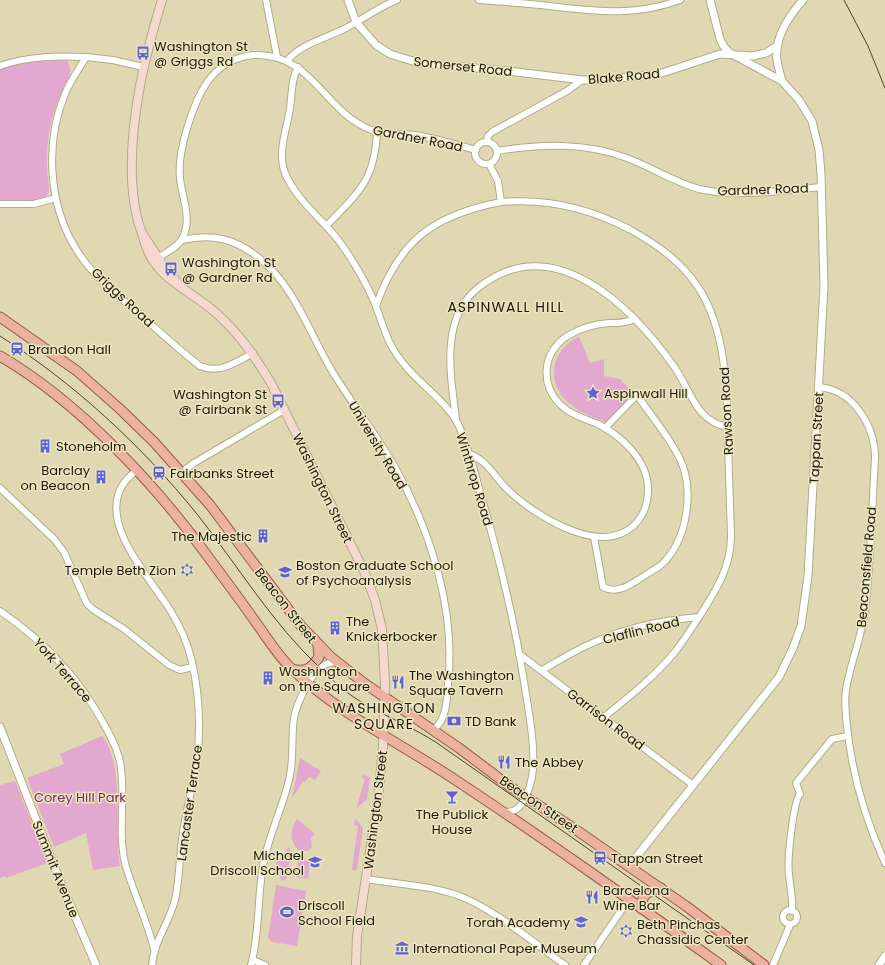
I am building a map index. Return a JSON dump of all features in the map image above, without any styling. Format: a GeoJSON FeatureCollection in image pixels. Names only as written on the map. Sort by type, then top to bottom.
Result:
{"type":"FeatureCollection","features":[{"type":"Feature","properties":{"kind":"main road","name":"Washington Street"},"geometry":{"type":"LineString","coordinates":[[162,0],[143,67],[135,113],[132,149],[133,192],[136,220],[142,233],[158,258],[180,286]]}},
{"type":"Feature","properties":{"kind":"main road","name":"Washington Street"},"geometry":{"type":"LineString","coordinates":[[142,233],[145,248],[153,262],[167,278],[216,313],[236,332],[253,354],[284,410],[372,590],[384,639],[384,735],[380,783],[357,936],[356,965]]}},
{"type":"Feature","properties":{"kind":"main road","name":"Beacon Street"},"geometry":{"type":"LineString","coordinates":[[0,316],[58,357],[95,386],[137,425],[182,472],[216,512],[292,615],[318,645],[339,664],[525,796],[661,888],[764,965]]}},
{"type":"Feature","properties":{"kind":"main road","name":"Beacon Street"},"geometry":{"type":"LineString","coordinates":[[0,356],[23,371],[70,408],[137,470],[182,522],[291,668],[309,684],[348,713],[434,766],[503,812],[721,965]]}},
{"type":"Feature","properties":{"kind":"main road"},"geometry":{"type":"LineString","coordinates":[[291,668],[304,671],[310,668],[319,657],[318,645]]}},
{"type":"Feature","properties":{"kind":"main road"},"geometry":{"type":"LineString","coordinates":[[642,909],[642,902],[645,895],[650,891],[661,888]]}},
{"type":"Feature","properties":{"kind":"street"},"geometry":{"type":"LineString","coordinates":[[266,0],[277,57]]}},
{"type":"Feature","properties":{"kind":"street","name":"Somerset Road"},"geometry":{"type":"LineString","coordinates":[[348,0],[356,22],[376,45],[390,54],[404,60],[419,63],[508,71],[582,80]]}},
{"type":"Feature","properties":{"kind":"street"},"geometry":{"type":"LineString","coordinates":[[287,61],[295,52],[332,35],[384,5],[397,0]]}},
{"type":"Feature","properties":{"kind":"street"},"geometry":{"type":"LineString","coordinates":[[478,0],[596,12],[624,13],[650,9],[680,0]]}},
{"type":"Feature","properties":{"kind":"street","name":"Tappan Street"},"geometry":{"type":"LineString","coordinates":[[629,866],[774,684],[788,659],[798,634],[802,621],[808,576],[824,286],[819,150],[812,121],[799,100],[782,81],[727,50],[722,43],[710,0]]}},
{"type":"Feature","properties":{"kind":"street"},"geometry":{"type":"LineString","coordinates":[[782,81],[777,61],[777,46],[783,29],[803,0]]}},
{"type":"Feature","properties":{"kind":"street","name":"Blake Road"},"geometry":{"type":"LineString","coordinates":[[487,142],[488,136],[492,132],[567,91],[582,80],[650,76],[669,72],[720,54],[736,56],[760,55],[777,46]]}},
{"type":"Feature","properties":{"kind":"street","name":"Gardner Road"},"geometry":{"type":"LineString","coordinates":[[182,240],[186,229],[186,216],[180,179],[180,160],[185,135],[203,89],[219,69],[238,58],[256,55],[277,57],[287,61],[310,76],[344,114],[365,127],[377,131],[427,137],[476,150]]}},
{"type":"Feature","properties":{"kind":"street"},"geometry":{"type":"LineString","coordinates":[[0,66],[32,58],[57,56],[113,60],[143,67]]}},
{"type":"Feature","properties":{"kind":"street","name":"Griggs Road"},"geometry":{"type":"LineString","coordinates":[[86,57],[65,94],[53,138],[52,165],[56,198],[66,230],[86,263],[100,279],[195,362],[206,369],[214,370],[230,366],[253,354]]}},
{"type":"Feature","properties":{"kind":"street","name":"Winthrop Road"},"geometry":{"type":"LineString","coordinates":[[298,67],[292,85],[282,161],[289,183],[347,253],[366,285],[376,306],[388,343],[398,357],[448,410],[456,421],[469,454],[500,564],[519,654],[529,716],[532,761],[532,777],[525,796],[517,809],[503,812]]}},
{"type":"Feature","properties":{"kind":"street"},"geometry":{"type":"LineString","coordinates":[[326,226],[366,181],[373,166],[377,131]]}},
{"type":"Feature","properties":{"kind":"street"},"geometry":{"type":"LineString","coordinates":[[487,142],[494,145],[497,151],[496,158],[489,164],[484,164],[478,160],[476,150],[480,144],[487,142]]}},
{"type":"Feature","properties":{"kind":"street","name":"Gardner Road"},"geometry":{"type":"LineString","coordinates":[[497,151],[549,146],[569,146],[611,152],[684,183],[711,191],[738,192],[821,187]]}},
{"type":"Feature","properties":{"kind":"street"},"geometry":{"type":"LineString","coordinates":[[489,164],[498,182],[501,202]]}},
{"type":"Feature","properties":{"kind":"street"},"geometry":{"type":"LineString","coordinates":[[0,204],[34,204],[56,198]]}},
{"type":"Feature","properties":{"kind":"street","name":"Rawson Road"},"geometry":{"type":"LineString","coordinates":[[376,306],[396,265],[409,247],[421,235],[437,223],[454,214],[501,202],[541,201],[562,204],[589,212],[635,233],[664,252],[681,265],[701,291],[716,329],[727,385],[730,549],[721,580],[699,617],[671,657],[638,689],[604,717]]}},
{"type":"Feature","properties":{"kind":"street","name":"University Road"},"geometry":{"type":"LineString","coordinates":[[182,240],[211,237],[228,240],[246,248],[261,259],[285,288],[335,376],[368,424],[397,471],[417,514],[435,562],[445,612],[449,642],[449,681],[442,720],[433,730]]}},
{"type":"Feature","properties":{"kind":"street"},"geometry":{"type":"LineString","coordinates":[[158,258],[182,240]]}},
{"type":"Feature","properties":{"kind":"street"},"geometry":{"type":"LineString","coordinates":[[456,421],[451,366],[453,329],[459,312],[466,300],[476,289],[491,278],[508,271],[531,266],[543,266],[560,269],[575,275],[602,291],[635,319],[676,369],[701,413],[711,421],[728,426]]}},
{"type":"Feature","properties":{"kind":"street"},"geometry":{"type":"LineString","coordinates":[[469,454],[480,460],[509,491],[537,512],[572,530],[594,537],[614,535],[629,529],[642,516],[648,498],[647,481],[639,461],[622,441],[605,428],[572,414],[559,403],[548,382],[547,364],[556,346],[573,333],[594,326],[625,323],[635,319]]}},
{"type":"Feature","properties":{"kind":"street","name":"Beaconsfield Road"},"geometry":{"type":"LineString","coordinates":[[818,387],[828,388],[838,392],[857,408],[869,428],[874,450],[865,607],[846,693],[848,736],[860,799],[885,863]]}},
{"type":"Feature","properties":{"kind":"street"},"geometry":{"type":"LineString","coordinates":[[594,537],[603,587],[610,590],[621,589],[665,561],[680,535],[687,506],[686,476],[680,459],[637,396],[605,428]]}},
{"type":"Feature","properties":{"kind":"street"},"geometry":{"type":"LineString","coordinates":[[182,472],[194,463],[284,410]]}},
{"type":"Feature","properties":{"kind":"street","name":"Lancaster Terrace"},"geometry":{"type":"LineString","coordinates":[[137,470],[124,483],[119,492],[117,505],[118,521],[133,556],[178,625],[189,649],[198,693],[199,709],[199,734],[196,770],[182,834],[175,898],[154,950],[152,965]]}},
{"type":"Feature","properties":{"kind":"street"},"geometry":{"type":"LineString","coordinates":[[0,488],[54,539],[64,552],[80,590],[90,607],[124,629],[169,665],[180,670],[193,667]]}},
{"type":"Feature","properties":{"kind":"street","name":"York Terrace"},"geometry":{"type":"LineString","coordinates":[[0,611],[21,625],[44,645],[76,680],[93,703],[109,733],[117,751],[121,767],[123,788],[123,847],[125,863],[154,950]]}},
{"type":"Feature","properties":{"kind":"street","name":"Claflin Road"},"geometry":{"type":"LineString","coordinates":[[542,670],[584,647],[609,636],[661,622],[699,617]]}},
{"type":"Feature","properties":{"kind":"street","name":"Garrison Road"},"geometry":{"type":"LineString","coordinates":[[519,654],[693,784]]}},
{"type":"Feature","properties":{"kind":"street"},"geometry":{"type":"LineString","coordinates":[[264,965],[252,963],[257,942],[263,864],[290,776],[296,712],[309,684],[323,666],[329,662],[339,664]]}},
{"type":"Feature","properties":{"kind":"street","name":"Summit Avenue"},"geometry":{"type":"LineString","coordinates":[[0,727],[60,881],[96,965]]}},
{"type":"Feature","properties":{"kind":"street"},"geometry":{"type":"LineString","coordinates":[[773,965],[790,925],[797,919],[796,914],[792,911],[793,894],[789,865],[794,807],[800,794],[796,783],[832,739],[848,736]]}},
{"type":"Feature","properties":{"kind":"street"},"geometry":{"type":"LineString","coordinates":[[366,879],[441,891],[458,896],[506,923],[565,965]]}},
{"type":"Feature","properties":{"kind":"street"},"geometry":{"type":"LineString","coordinates":[[584,965],[629,900]]}},
{"type":"Feature","properties":{"kind":"street"},"geometry":{"type":"LineString","coordinates":[[790,925],[784,921],[783,916],[786,912],[792,911]]}},
{"type":"Feature","properties":{"kind":"street"},"geometry":{"type":"LineString","coordinates":[[879,965],[885,956]]}},
{"type":"Feature","properties":{"kind":"green space"},"geometry":{"type":"Polygon","coordinates":[[[51,59],[65,59],[69,64],[70,69],[67,82],[58,101],[48,136],[47,170],[49,192],[40,199],[34,201],[19,202],[0,200],[0,69],[21,63],[51,59]]]}},
{"type":"Feature","properties":{"kind":"green space"},"geometry":{"type":"Polygon","coordinates":[[[579,337],[590,363],[604,359],[604,376],[620,379],[632,393],[631,398],[606,422],[578,410],[570,404],[562,396],[554,377],[554,368],[557,358],[562,350],[569,343],[579,337]]]}},
{"type":"Feature","properties":{"kind":"green space","name":"Corey Hill Park"},"geometry":{"type":"Polygon","coordinates":[[[102,736],[109,748],[114,762],[120,866],[93,870],[86,833],[54,847],[27,778],[64,764],[60,754],[102,736]]]}},
{"type":"Feature","properties":{"kind":"green space"},"geometry":{"type":"Polygon","coordinates":[[[300,758],[321,771],[315,780],[309,777],[305,782],[303,781],[292,799],[300,758]]]}},
{"type":"Feature","properties":{"kind":"green space"},"geometry":{"type":"Polygon","coordinates":[[[362,775],[370,777],[367,799],[356,809],[365,779],[362,778],[362,775]]]}},
{"type":"Feature","properties":{"kind":"green space","name":"Corey Hill Park"},"geometry":{"type":"Polygon","coordinates":[[[15,781],[48,863],[6,878],[5,876],[0,878],[0,785],[15,781]]]}},
{"type":"Feature","properties":{"kind":"green space"},"geometry":{"type":"Polygon","coordinates":[[[355,818],[363,828],[357,870],[352,870],[358,826],[354,825],[355,818]]]}},
{"type":"Feature","properties":{"kind":"green space"},"geometry":{"type":"Polygon","coordinates":[[[297,819],[315,834],[311,838],[312,847],[308,851],[300,851],[296,848],[292,840],[292,831],[297,819]]]}},
{"type":"Feature","properties":{"kind":"green space"},"geometry":{"type":"Polygon","coordinates":[[[289,847],[293,857],[291,857],[286,879],[282,881],[276,870],[276,862],[289,847]]]}},
{"type":"Feature","properties":{"kind":"green space"},"geometry":{"type":"Polygon","coordinates":[[[298,857],[311,859],[308,879],[296,877],[298,857]]]}},
{"type":"Feature","properties":{"kind":"green space","name":"Driscoll School Field"},"geometry":{"type":"Polygon","coordinates":[[[276,885],[306,891],[297,946],[272,942],[268,938],[276,885]]]}},
{"type":"Feature","properties":{"kind":"tram line"},"geometry":{"type":"LineString","coordinates":[[844,0],[868,46],[885,88]]}},
{"type":"Feature","properties":{"kind":"tram line"},"geometry":{"type":"LineString","coordinates":[[0,336],[55,374],[81,395],[130,440],[176,489],[197,514],[286,632],[341,688],[374,709],[437,743],[754,965]]}},
{"type":"Feature","properties":{"kind":"place","name":"Washington St @ Griggs Rd"},"geometry":{"type":"Point","coordinates":[143,53]}},
{"type":"Feature","properties":{"kind":"place","name":"Washington St @ Gardner Rd"},"geometry":{"type":"Point","coordinates":[171,269]}},
{"type":"Feature","properties":{"kind":"place","name":"Brandon Hall"},"geometry":{"type":"Point","coordinates":[17,349]}},
{"type":"Feature","properties":{"kind":"place","name":"Aspinwall Hill"},"geometry":{"type":"Point","coordinates":[593,393]}},
{"type":"Feature","properties":{"kind":"place","name":"Washington St @ Fairbank St"},"geometry":{"type":"Point","coordinates":[278,401]}},
{"type":"Feature","properties":{"kind":"place","name":"Stoneholm"},"geometry":{"type":"Point","coordinates":[45,446]}},
{"type":"Feature","properties":{"kind":"place","name":"Fairbanks Street"},"geometry":{"type":"Point","coordinates":[159,473]}},
{"type":"Feature","properties":{"kind":"place","name":"Barclay on Beacon"},"geometry":{"type":"Point","coordinates":[101,477]}},
{"type":"Feature","properties":{"kind":"place","name":"The Majestic"},"geometry":{"type":"Point","coordinates":[263,536]}},
{"type":"Feature","properties":{"kind":"place","name":"Temple Beth Zion"},"geometry":{"type":"Point","coordinates":[187,570]}},
{"type":"Feature","properties":{"kind":"place","name":"Boston Graduate School of Psychoanalysis"},"geometry":{"type":"Point","coordinates":[285,572]}},
{"type":"Feature","properties":{"kind":"place","name":"The Knickerbocker"},"geometry":{"type":"Point","coordinates":[335,628]}},
{"type":"Feature","properties":{"kind":"place","name":"Washington on the Square"},"geometry":{"type":"Point","coordinates":[268,678]}},
{"type":"Feature","properties":{"kind":"place","name":"The Washington Square Tavern"},"geometry":{"type":"Point","coordinates":[398,682]}},
{"type":"Feature","properties":{"kind":"place","name":"TD Bank"},"geometry":{"type":"Point","coordinates":[454,721]}},
{"type":"Feature","properties":{"kind":"place","name":"The Abbey"},"geometry":{"type":"Point","coordinates":[504,762]}},
{"type":"Feature","properties":{"kind":"place","name":"The Publick House"},"geometry":{"type":"Point","coordinates":[452,797]}},
{"type":"Feature","properties":{"kind":"place","name":"Tappan Street"},"geometry":{"type":"Point","coordinates":[600,858]}},
{"type":"Feature","properties":{"kind":"place","name":"Michael Driscoll School"},"geometry":{"type":"Point","coordinates":[315,862]}},
{"type":"Feature","properties":{"kind":"place","name":"Barcelona Wine Bar"},"geometry":{"type":"Point","coordinates":[592,897]}},
{"type":"Feature","properties":{"kind":"place","name":"Driscoll School Field"},"geometry":{"type":"Point","coordinates":[287,912]}},
{"type":"Feature","properties":{"kind":"place","name":"Torah Academy"},"geometry":{"type":"Point","coordinates":[581,922]}},
{"type":"Feature","properties":{"kind":"place","name":"Beth Pinchas Chassidic Center"},"geometry":{"type":"Point","coordinates":[626,931]}},
{"type":"Feature","properties":{"kind":"place","name":"International Paper Museum"},"geometry":{"type":"Point","coordinates":[402,948]}},
{"type":"Feature","properties":{"kind":"district","name":"ASPINWALL HILL"},"geometry":{"type":"Point","coordinates":[506,307]}},
{"type":"Feature","properties":{"kind":"district","name":"WASHINGTON SQUARE"},"geometry":{"type":"Point","coordinates":[384,716]}}]}
